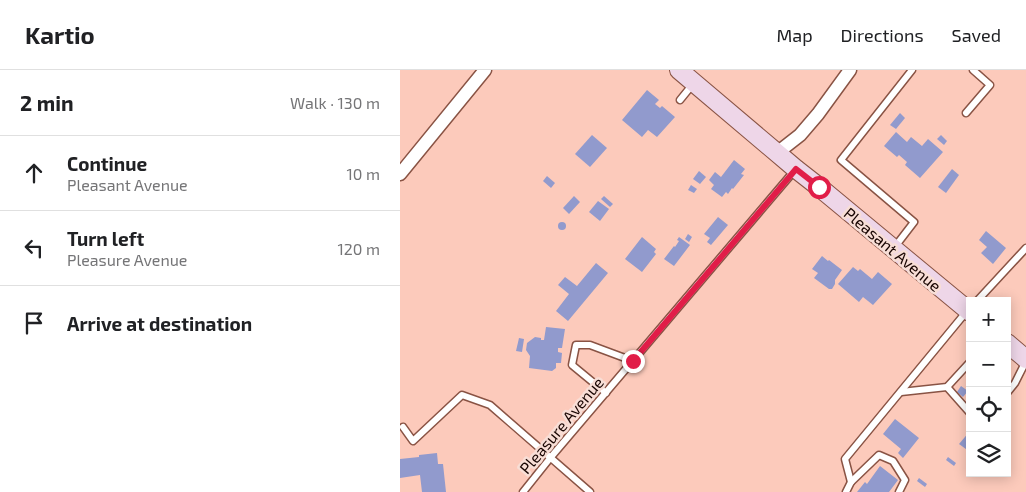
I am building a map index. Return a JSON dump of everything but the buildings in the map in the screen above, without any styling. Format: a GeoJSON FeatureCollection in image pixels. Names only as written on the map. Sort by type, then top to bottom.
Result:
{"type":"FeatureCollection","features":[{"type":"Feature","properties":{"kind":"street"},"geometry":{"type":"LineString","coordinates":[[400,174],[485,70]]}},
{"type":"Feature","properties":{"kind":"street","name":"Pleasant Avenue"},"geometry":{"type":"LineString","coordinates":[[679,70],[893,249],[966,304]]}},
{"type":"Feature","properties":{"kind":"street"},"geometry":{"type":"LineString","coordinates":[[777,153],[800,135],[850,70]]}},
{"type":"Feature","properties":{"kind":"street"},"geometry":{"type":"LineString","coordinates":[[1011,347],[1026,360]]}},
{"type":"Feature","properties":{"kind":"lane"},"geometry":{"type":"LineString","coordinates":[[893,249],[914,222],[841,160],[912,70]]}},
{"type":"Feature","properties":{"kind":"lane"},"geometry":{"type":"LineString","coordinates":[[966,113],[990,85],[973,70]]}},
{"type":"Feature","properties":{"kind":"lane"},"geometry":{"type":"LineString","coordinates":[[680,100],[694,83]]}},
{"type":"Feature","properties":{"kind":"lane","name":"Pleasure Avenue"},"geometry":{"type":"LineString","coordinates":[[523,492],[796,169]]}},
{"type":"Feature","properties":{"kind":"lane"},"geometry":{"type":"LineString","coordinates":[[981,297],[1026,248]]}},
{"type":"Feature","properties":{"kind":"lane"},"geometry":{"type":"LineString","coordinates":[[851,482],[845,460],[966,314]]}},
{"type":"Feature","properties":{"kind":"lane"},"geometry":{"type":"LineString","coordinates":[[606,393],[572,365],[576,345],[590,345],[633,361]]}},
{"type":"Feature","properties":{"kind":"lane"},"geometry":{"type":"LineString","coordinates":[[1011,388],[1026,360]]}},
{"type":"Feature","properties":{"kind":"lane"},"geometry":{"type":"LineString","coordinates":[[901,392],[947,387],[966,366]]}},
{"type":"Feature","properties":{"kind":"lane"},"geometry":{"type":"LineString","coordinates":[[947,387],[966,408]]}},
{"type":"Feature","properties":{"kind":"lane"},"geometry":{"type":"LineString","coordinates":[[403,427],[413,441],[462,395],[490,405],[590,492]]}},
{"type":"Feature","properties":{"kind":"lane"},"geometry":{"type":"LineString","coordinates":[[846,492],[851,482],[880,455],[893,462],[905,480],[899,492]]}},
{"type":"Feature","properties":{"kind":"route"},"geometry":{"type":"LineString","coordinates":[[633,361],[796,169],[819,187]]}}]}
